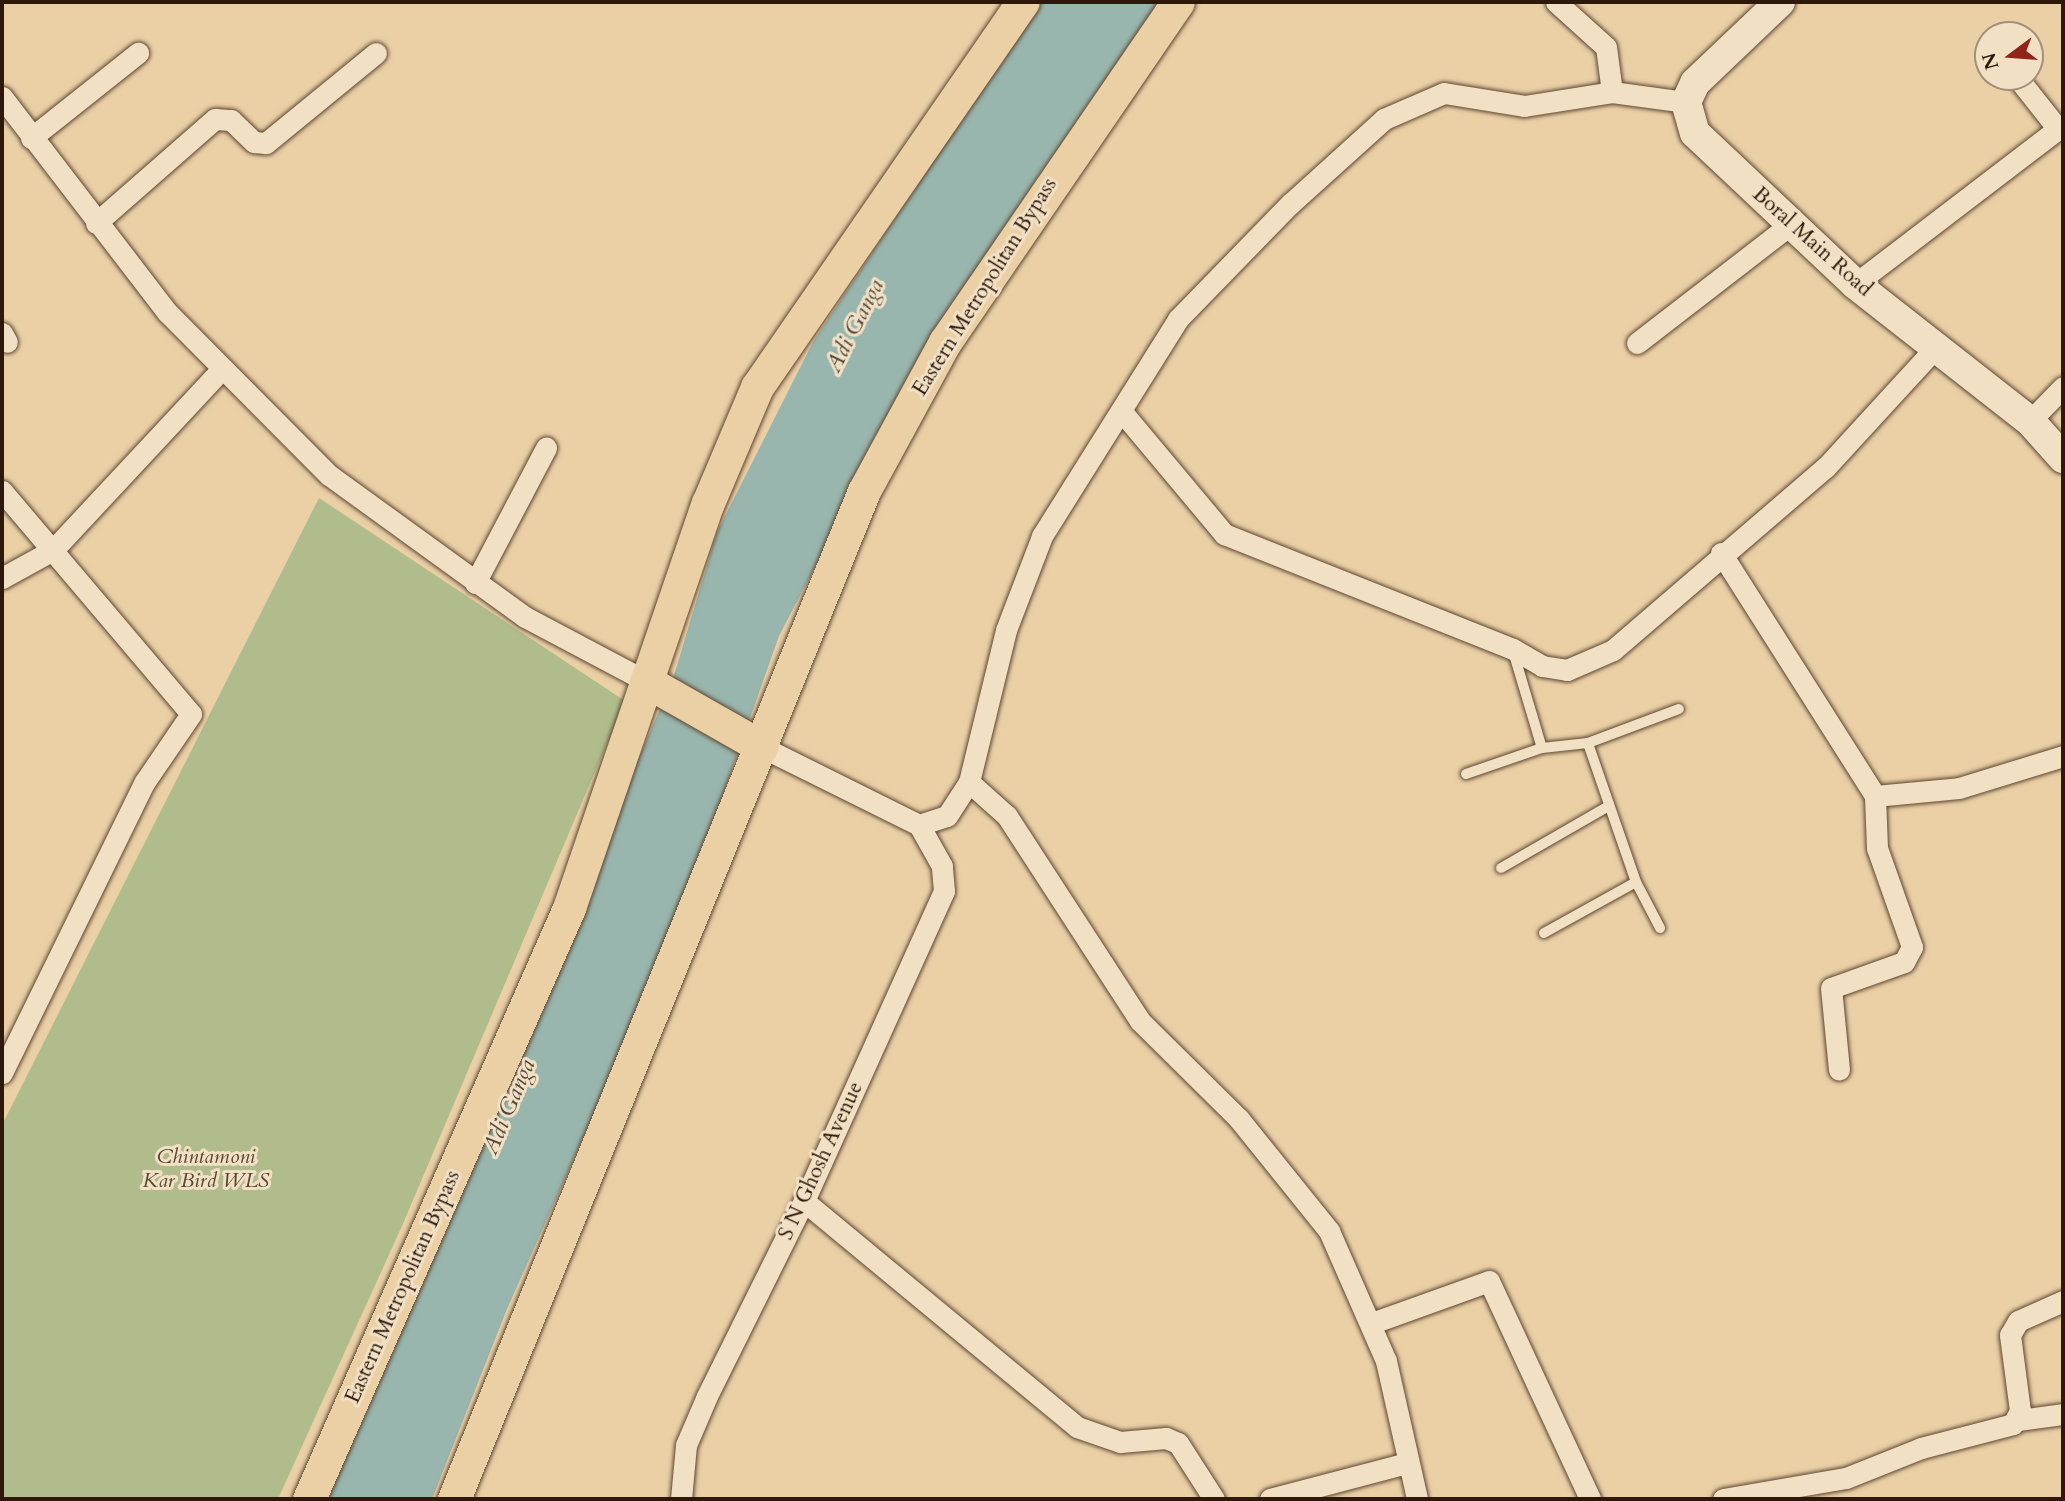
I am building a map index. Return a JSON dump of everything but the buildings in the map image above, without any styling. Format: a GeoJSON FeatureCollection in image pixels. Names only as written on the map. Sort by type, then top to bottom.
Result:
{"type":"FeatureCollection","features":[{"type":"Feature","properties":{"kind":"main road","name":"Eastern Metropolitan Bypass"},"geometry":{"type":"LineString","coordinates":[[309,1499],[569,908],[708,503],[757,387],[1023,2]]}},
{"type":"Feature","properties":{"kind":"main road","name":"Eastern Metropolitan Bypass"},"geometry":{"type":"LineString","coordinates":[[454,1499],[864,491],[945,342],[1178,2]]}},
{"type":"Feature","properties":{"kind":"main road"},"geometry":{"type":"LineString","coordinates":[[1686,102],[1695,83],[1780,2]]}},
{"type":"Feature","properties":{"kind":"main road","name":"Boral Main Road"},"geometry":{"type":"LineString","coordinates":[[1686,102],[1695,133],[1791,224],[1855,284],[2030,421],[2063,458]]}},
{"type":"Feature","properties":{"kind":"main road"},"geometry":{"type":"LineString","coordinates":[[646,681],[680,703],[762,747]]}},
{"type":"Feature","properties":{"kind":"street"},"geometry":{"type":"LineString","coordinates":[[1556,2],[1606,47],[1612,92]]}},
{"type":"Feature","properties":{"kind":"street"},"geometry":{"type":"LineString","coordinates":[[31,138],[138,53]]}},
{"type":"Feature","properties":{"kind":"street"},"geometry":{"type":"LineString","coordinates":[[96,223],[215,119],[231,120],[254,142],[265,144],[376,53]]}},
{"type":"Feature","properties":{"kind":"street"},"geometry":{"type":"LineString","coordinates":[[1855,284],[2058,129],[2029,91]]}},
{"type":"Feature","properties":{"kind":"street"},"geometry":{"type":"LineString","coordinates":[[762,747],[919,825],[947,816],[969,782],[1029,563],[1198,294],[1384,119],[1444,93],[1524,106],[1612,92],[1686,102]]}},
{"type":"Feature","properties":{"kind":"street"},"geometry":{"type":"LineString","coordinates":[[2,97],[96,223],[168,313],[350,494],[475,583],[646,681]]}},
{"type":"Feature","properties":{"kind":"street"},"geometry":{"type":"LineString","coordinates":[[1637,343],[1791,224]]}},
{"type":"Feature","properties":{"kind":"street"},"geometry":{"type":"LineString","coordinates":[[1123,413],[1224,534],[1513,649],[1542,666],[1567,670],[1591,663],[1826,467],[1935,348]]}},
{"type":"Feature","properties":{"kind":"street"},"geometry":{"type":"LineString","coordinates":[[2,578],[53,550],[222,369]]}},
{"type":"Feature","properties":{"kind":"street"},"geometry":{"type":"LineString","coordinates":[[2030,421],[2063,387]]}},
{"type":"Feature","properties":{"kind":"street"},"geometry":{"type":"LineString","coordinates":[[475,583],[545,448]]}},
{"type":"Feature","properties":{"kind":"street"},"geometry":{"type":"LineString","coordinates":[[2,491],[191,714],[145,783],[2,1073]]}},
{"type":"Feature","properties":{"kind":"street"},"geometry":{"type":"LineString","coordinates":[[1721,553],[1875,796],[1877,848],[1912,947],[1904,962],[1831,988],[1839,1070]]}},
{"type":"Feature","properties":{"kind":"street"},"geometry":{"type":"LineString","coordinates":[[1875,796],[1959,788],[2063,756]]}},
{"type":"Feature","properties":{"kind":"street"},"geometry":{"type":"LineString","coordinates":[[969,782],[1007,816],[1140,1021],[1239,1119],[1329,1230],[1371,1323],[1397,1399],[1407,1463],[1417,1499]]}},
{"type":"Feature","properties":{"kind":"street","name":"S N Ghosh Avenue"},"geometry":{"type":"LineString","coordinates":[[681,1499],[686,1445],[804,1201],[944,891],[942,866],[919,825]]}},
{"type":"Feature","properties":{"kind":"street"},"geometry":{"type":"LineString","coordinates":[[804,1201],[1077,1427],[1120,1442],[1166,1438],[1178,1443],[1214,1499]]}},
{"type":"Feature","properties":{"kind":"street"},"geometry":{"type":"LineString","coordinates":[[1371,1323],[1489,1281],[1590,1499]]}},
{"type":"Feature","properties":{"kind":"street"},"geometry":{"type":"LineString","coordinates":[[2018,1420],[2010,1335],[2018,1321],[2063,1301]]}},
{"type":"Feature","properties":{"kind":"street"},"geometry":{"type":"LineString","coordinates":[[1723,1499],[1846,1478],[2018,1420],[2063,1414]]}},
{"type":"Feature","properties":{"kind":"street"},"geometry":{"type":"LineString","coordinates":[[1270,1499],[1407,1463]]}},
{"type":"Feature","properties":{"kind":"lane"},"geometry":{"type":"LineString","coordinates":[[1513,649],[1542,748]]}},
{"type":"Feature","properties":{"kind":"lane"},"geometry":{"type":"LineString","coordinates":[[1466,774],[1542,748],[1588,743],[1679,709]]}},
{"type":"Feature","properties":{"kind":"lane"},"geometry":{"type":"LineString","coordinates":[[1588,743],[1607,807],[1636,882],[1660,928]]}},
{"type":"Feature","properties":{"kind":"lane"},"geometry":{"type":"LineString","coordinates":[[1501,868],[1607,807]]}},
{"type":"Feature","properties":{"kind":"lane"},"geometry":{"type":"LineString","coordinates":[[1544,933],[1636,882]]}},
{"type":"Feature","properties":{"kind":"green space","name":"Chintamoni Kar Bird WLS"},"geometry":{"type":"Polygon","coordinates":[[[319,498],[625,701],[402,1226],[278,1499],[2,1499],[2,1125],[319,498]]]}},
{"type":"Feature","properties":{"kind":"water","name":"Adi Ganga"},"geometry":{"type":"Polygon","coordinates":[[[1039,2],[1162,2],[952,304],[779,636],[673,936],[507,1309],[432,1499],[318,1499],[673,679],[717,532],[813,342],[1039,2]]]}}]}
